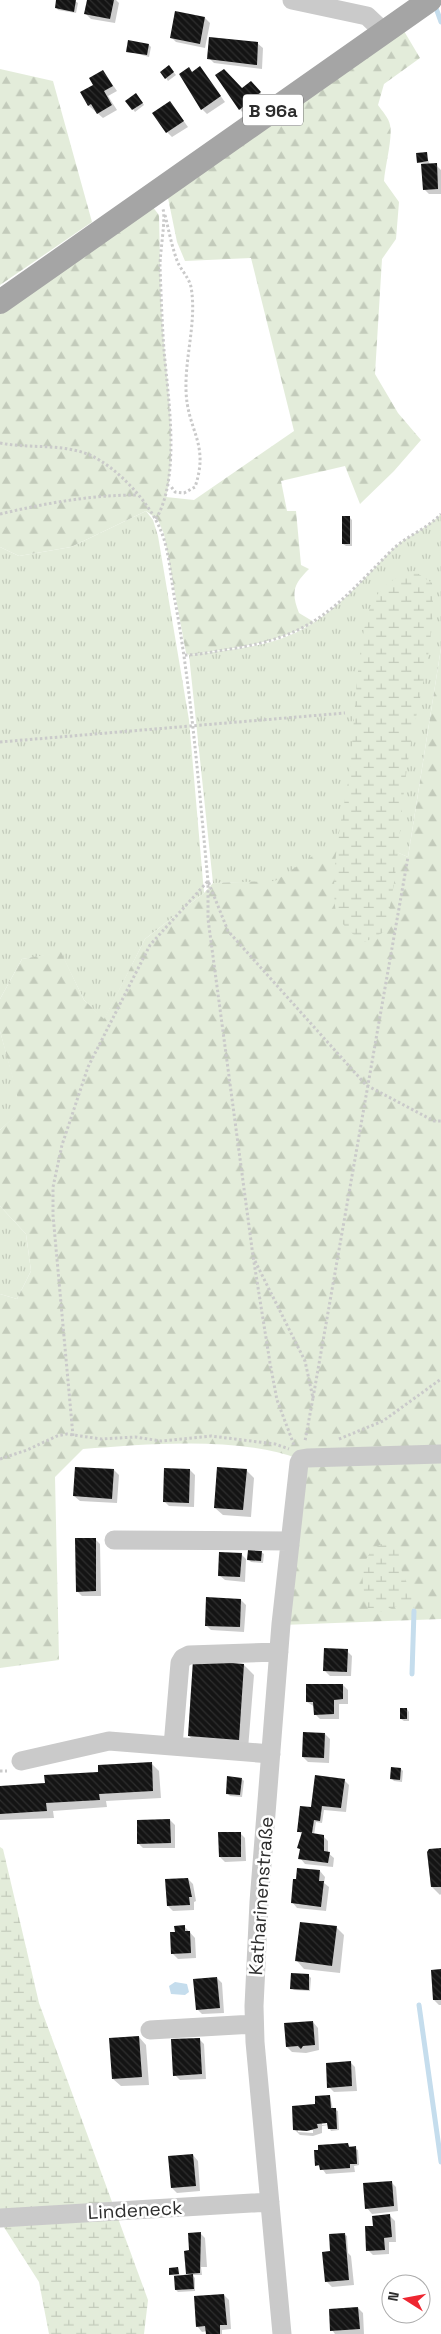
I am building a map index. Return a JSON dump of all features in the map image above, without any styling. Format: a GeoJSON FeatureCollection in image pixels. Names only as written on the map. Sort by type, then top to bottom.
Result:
{"type":"FeatureCollection","features":[{"type":"Feature","properties":{"kind":"main road","name":"B 96a"},"geometry":{"type":"LineString","coordinates":[[0,302],[160,202],[384,32],[424,4]]}},
{"type":"Feature","properties":{"kind":"street"},"geometry":{"type":"LineString","coordinates":[[292,0],[367,16],[384,32]]}},
{"type":"Feature","properties":{"kind":"street"},"geometry":{"type":"LineString","coordinates":[[300,1456],[441,1454]]}},
{"type":"Feature","properties":{"kind":"street","name":"Katharinenstraße"},"geometry":{"type":"LineString","coordinates":[[282,2334],[254,2024],[259,1902],[278,1652],[300,1456]]}},
{"type":"Feature","properties":{"kind":"street"},"geometry":{"type":"LineString","coordinates":[[114,1540],[290,1541]]}},
{"type":"Feature","properties":{"kind":"street"},"geometry":{"type":"LineString","coordinates":[[173,1746],[180,1663],[184,1658],[190,1655],[278,1652]]}},
{"type":"Feature","properties":{"kind":"street"},"geometry":{"type":"LineString","coordinates":[[20,1761],[109,1741],[271,1754]]}},
{"type":"Feature","properties":{"kind":"street"},"geometry":{"type":"LineString","coordinates":[[150,2030],[254,2024]]}},
{"type":"Feature","properties":{"kind":"street","name":"Lindeneck"},"geometry":{"type":"LineString","coordinates":[[0,2218],[270,2202]]}},
{"type":"Feature","properties":{"kind":"path"},"geometry":{"type":"LineString","coordinates":[[160,202],[178,264],[190,283],[194,304],[186,363],[186,392],[189,419],[201,447],[201,470],[195,487],[184,493],[175,492],[169,485]]}},
{"type":"Feature","properties":{"kind":"path"},"geometry":{"type":"LineString","coordinates":[[156,520],[162,509],[169,485],[170,418],[161,312],[160,202]]}},
{"type":"Feature","properties":{"kind":"path"},"geometry":{"type":"LineString","coordinates":[[0,443],[21,447],[68,448],[91,456],[113,471],[150,508],[162,534],[185,655],[208,881],[208,919],[253,1256],[277,1400],[287,1430],[300,1456]]}},
{"type":"Feature","properties":{"kind":"path"},"geometry":{"type":"LineString","coordinates":[[0,514],[63,499],[104,495],[139,496]]}},
{"type":"Feature","properties":{"kind":"path"},"geometry":{"type":"LineString","coordinates":[[185,655],[251,646],[280,638],[302,629],[329,612],[369,575],[393,549],[441,514]]}},
{"type":"Feature","properties":{"kind":"path"},"geometry":{"type":"LineString","coordinates":[[0,742],[193,728],[345,713]]}},
{"type":"Feature","properties":{"kind":"path"},"geometry":{"type":"LineString","coordinates":[[300,1456],[313,1398],[366,1085],[408,857]]}},
{"type":"Feature","properties":{"kind":"path"},"geometry":{"type":"LineString","coordinates":[[208,881],[228,932],[366,1085],[434,1121],[441,1121]]}},
{"type":"Feature","properties":{"kind":"path"},"geometry":{"type":"LineString","coordinates":[[73,1436],[53,1215],[53,1188],[62,1145],[88,1067],[150,945],[208,881]]}},
{"type":"Feature","properties":{"kind":"path"},"geometry":{"type":"LineString","coordinates":[[253,1256],[305,1362],[313,1398]]}},
{"type":"Feature","properties":{"kind":"path"},"geometry":{"type":"LineString","coordinates":[[338,1440],[383,1421],[441,1379]]}},
{"type":"Feature","properties":{"kind":"path"},"geometry":{"type":"LineString","coordinates":[[0,1459],[27,1450],[57,1436],[101,1438],[129,1436],[161,1441],[211,1436],[275,1444],[300,1456]]}},
{"type":"Feature","properties":{"kind":"green space"},"geometry":{"type":"Polygon","coordinates":[[[401,26],[420,58],[384,84],[378,105],[388,120],[391,130],[384,181],[399,202],[396,239],[382,259],[375,374],[398,413],[421,440],[394,471],[360,504],[345,466],[281,481],[287,511],[296,511],[301,565],[309,569],[297,584],[294,594],[295,600],[299,613],[314,622],[269,640],[189,655],[186,653],[164,534],[158,520],[146,511],[71,547],[19,556],[0,547],[0,307],[152,206],[159,215],[162,318],[170,416],[171,459],[166,497],[194,500],[294,431],[251,258],[185,261],[177,242],[167,193],[401,26]]]}},
{"type":"Feature","properties":{"kind":"green space"},"geometry":{"type":"Polygon","coordinates":[[[0,69],[53,81],[92,222],[0,285],[0,69]]]}},
{"type":"Feature","properties":{"kind":"green space"},"geometry":{"type":"Polygon","coordinates":[[[146,511],[153,520],[158,536],[189,720],[204,893],[145,939],[104,1020],[84,1000],[61,953],[22,959],[0,999],[0,547],[19,556],[71,547],[146,511]]]}},
{"type":"Feature","properties":{"kind":"green space"},"geometry":{"type":"Polygon","coordinates":[[[441,514],[441,648],[408,857],[350,832],[275,882],[213,883],[189,655],[244,648],[272,642],[297,632],[336,606],[392,550],[441,514]]]}},
{"type":"Feature","properties":{"kind":"green space"},"geometry":{"type":"Polygon","coordinates":[[[414,571],[432,583],[432,626],[426,669],[409,755],[389,910],[384,932],[365,942],[350,932],[342,923],[336,912],[334,887],[337,850],[349,777],[361,651],[364,629],[375,598],[392,581],[414,571]]]}},
{"type":"Feature","properties":{"kind":"green space"},"geometry":{"type":"Polygon","coordinates":[[[441,648],[441,1619],[282,1625],[299,1459],[249,1447],[221,1444],[136,1445],[83,1449],[55,1477],[59,1660],[0,1668],[0,1294],[17,1299],[31,1271],[26,1234],[0,1206],[0,1130],[21,1110],[0,1031],[0,999],[22,959],[61,952],[84,1000],[104,1019],[145,939],[204,893],[213,883],[275,881],[350,831],[408,857],[441,648]]]}},
{"type":"Feature","properties":{"kind":"green space"},"geometry":{"type":"Polygon","coordinates":[[[0,1031],[22,1110],[0,1130],[0,1031]]]}},
{"type":"Feature","properties":{"kind":"green space"},"geometry":{"type":"Polygon","coordinates":[[[0,1206],[26,1234],[31,1271],[17,1299],[0,1294],[0,1206]]]}},
{"type":"Feature","properties":{"kind":"green space"},"geometry":{"type":"Polygon","coordinates":[[[388,1542],[394,1545],[400,1552],[401,1569],[412,1595],[414,1611],[409,1606],[404,1605],[379,1611],[373,1611],[367,1607],[363,1588],[366,1559],[378,1546],[388,1542]]]}},
{"type":"Feature","properties":{"kind":"green space"},"geometry":{"type":"Polygon","coordinates":[[[0,1847],[3,1849],[39,2003],[148,2300],[144,2334],[49,2334],[39,2282],[0,2221],[0,1847]]]}},
{"type":"Feature","properties":{"kind":"water"},"geometry":{"type":"Polygon","coordinates":[[[175,1982],[187,1984],[189,1992],[185,1995],[171,1994],[169,1986],[175,1982]]]}},
{"type":"Feature","properties":{"kind":"building"},"geometry":{"type":"Polygon","coordinates":[[[56,0],[76,0],[74,12],[55,8],[56,0]]]}},
{"type":"Feature","properties":{"kind":"building"},"geometry":{"type":"Polygon","coordinates":[[[87,0],[114,0],[110,19],[84,14],[87,0]]]}},
{"type":"Feature","properties":{"kind":"building"},"geometry":{"type":"Polygon","coordinates":[[[175,11],[205,17],[200,44],[170,38],[175,11]]]}},
{"type":"Feature","properties":{"kind":"building"},"geometry":{"type":"Polygon","coordinates":[[[209,37],[258,42],[257,65],[207,59],[209,37]]]}},
{"type":"Feature","properties":{"kind":"building"},"geometry":{"type":"Polygon","coordinates":[[[128,40],[149,44],[147,55],[126,52],[128,40]]]}},
{"type":"Feature","properties":{"kind":"building"},"geometry":{"type":"Polygon","coordinates":[[[169,65],[174,72],[165,79],[160,72],[169,65]]]}},
{"type":"Feature","properties":{"kind":"building"},"geometry":{"type":"Polygon","coordinates":[[[200,66],[221,96],[201,110],[179,74],[189,67],[192,72],[200,66]]]}},
{"type":"Feature","properties":{"kind":"building"},"geometry":{"type":"Polygon","coordinates":[[[224,69],[242,88],[251,81],[261,92],[239,110],[215,75],[224,69]]]}},
{"type":"Feature","properties":{"kind":"building"},"geometry":{"type":"Polygon","coordinates":[[[103,70],[113,86],[104,91],[112,105],[97,114],[91,104],[88,106],[80,92],[93,85],[89,78],[103,70]]]}},
{"type":"Feature","properties":{"kind":"building"},"geometry":{"type":"Polygon","coordinates":[[[136,93],[143,103],[132,110],[125,101],[136,93]]]}},
{"type":"Feature","properties":{"kind":"building"},"geometry":{"type":"Polygon","coordinates":[[[170,101],[184,121],[166,133],[152,113],[170,101]]]}},
{"type":"Feature","properties":{"kind":"building"},"geometry":{"type":"Polygon","coordinates":[[[427,152],[428,161],[417,163],[416,153],[427,152]]]}},
{"type":"Feature","properties":{"kind":"building"},"geometry":{"type":"Polygon","coordinates":[[[437,163],[438,189],[423,190],[421,164],[437,163]]]}},
{"type":"Feature","properties":{"kind":"building"},"geometry":{"type":"Polygon","coordinates":[[[342,516],[350,516],[350,544],[342,544],[342,516]]]}},
{"type":"Feature","properties":{"kind":"building"},"geometry":{"type":"Polygon","coordinates":[[[75,1467],[114,1469],[112,1499],[73,1496],[75,1467]]]}},
{"type":"Feature","properties":{"kind":"building"},"geometry":{"type":"Polygon","coordinates":[[[217,1467],[247,1469],[243,1510],[214,1508],[217,1467]]]}},
{"type":"Feature","properties":{"kind":"building"},"geometry":{"type":"Polygon","coordinates":[[[164,1468],[190,1469],[189,1503],[163,1502],[164,1468]]]}},
{"type":"Feature","properties":{"kind":"building"},"geometry":{"type":"Polygon","coordinates":[[[75,1538],[96,1538],[96,1591],[76,1592],[75,1538]]]}},
{"type":"Feature","properties":{"kind":"building"},"geometry":{"type":"Polygon","coordinates":[[[248,1550],[262,1551],[261,1561],[247,1560],[248,1550]]]}},
{"type":"Feature","properties":{"kind":"building"},"geometry":{"type":"Polygon","coordinates":[[[219,1552],[242,1553],[240,1577],[218,1576],[219,1552]]]}},
{"type":"Feature","properties":{"kind":"building"},"geometry":{"type":"Polygon","coordinates":[[[206,1597],[241,1599],[240,1627],[205,1626],[206,1597]]]}},
{"type":"Feature","properties":{"kind":"building"},"geometry":{"type":"Polygon","coordinates":[[[324,1648],[348,1649],[347,1672],[323,1671],[324,1648]]]}},
{"type":"Feature","properties":{"kind":"building"},"geometry":{"type":"Polygon","coordinates":[[[193,1660],[244,1664],[239,1740],[188,1736],[193,1660]]]}},
{"type":"Feature","properties":{"kind":"building"},"geometry":{"type":"Polygon","coordinates":[[[306,1684],[343,1684],[343,1699],[334,1700],[334,1714],[314,1715],[313,1702],[306,1702],[306,1684]]]}},
{"type":"Feature","properties":{"kind":"building"},"geometry":{"type":"Polygon","coordinates":[[[400,1708],[407,1708],[407,1719],[400,1719],[400,1708]]]}},
{"type":"Feature","properties":{"kind":"building"},"geometry":{"type":"Polygon","coordinates":[[[303,1732],[325,1733],[324,1758],[302,1757],[303,1732]]]}},
{"type":"Feature","properties":{"kind":"building"},"geometry":{"type":"Polygon","coordinates":[[[152,1762],[153,1791],[99,1794],[100,1800],[46,1803],[47,1811],[0,1814],[0,1786],[45,1783],[44,1775],[98,1772],[98,1765],[152,1762]]]}},
{"type":"Feature","properties":{"kind":"building"},"geometry":{"type":"Polygon","coordinates":[[[391,1767],[401,1768],[400,1780],[390,1779],[391,1767]]]}},
{"type":"Feature","properties":{"kind":"building"},"geometry":{"type":"Polygon","coordinates":[[[315,1775],[345,1779],[341,1808],[322,1806],[320,1821],[314,1820],[312,1833],[324,1835],[324,1851],[330,1852],[328,1863],[298,1859],[300,1849],[297,1848],[302,1832],[297,1832],[300,1806],[311,1807],[315,1775]]]}},
{"type":"Feature","properties":{"kind":"building"},"geometry":{"type":"Polygon","coordinates":[[[227,1776],[242,1778],[240,1795],[226,1794],[227,1776]]]}},
{"type":"Feature","properties":{"kind":"building"},"geometry":{"type":"Polygon","coordinates":[[[170,1819],[171,1843],[137,1844],[137,1820],[170,1819]]]}},
{"type":"Feature","properties":{"kind":"building"},"geometry":{"type":"Polygon","coordinates":[[[218,1832],[241,1832],[241,1857],[219,1857],[218,1832]]]}},
{"type":"Feature","properties":{"kind":"building"},"geometry":{"type":"Polygon","coordinates":[[[441,1848],[441,1887],[431,1887],[427,1852],[429,1849],[441,1848]]]}},
{"type":"Feature","properties":{"kind":"building"},"geometry":{"type":"Polygon","coordinates":[[[297,1868],[320,1870],[319,1881],[324,1881],[321,1907],[291,1903],[293,1879],[296,1879],[297,1868]]]}},
{"type":"Feature","properties":{"kind":"building"},"geometry":{"type":"Polygon","coordinates":[[[188,1878],[192,1897],[189,1897],[190,1905],[167,1906],[165,1879],[188,1878]]]}},
{"type":"Feature","properties":{"kind":"building"},"geometry":{"type":"Polygon","coordinates":[[[300,1922],[337,1926],[332,1966],[295,1961],[300,1922]]]}},
{"type":"Feature","properties":{"kind":"building"},"geometry":{"type":"Polygon","coordinates":[[[185,1925],[185,1931],[190,1931],[191,1953],[171,1954],[170,1932],[175,1932],[174,1926],[185,1925]]]}},
{"type":"Feature","properties":{"kind":"building"},"geometry":{"type":"Polygon","coordinates":[[[441,1969],[441,2000],[433,2000],[431,1970],[441,1969]]]}},
{"type":"Feature","properties":{"kind":"building"},"geometry":{"type":"Polygon","coordinates":[[[291,1973],[309,1974],[309,1990],[290,1989],[291,1973]]]}},
{"type":"Feature","properties":{"kind":"building"},"geometry":{"type":"Polygon","coordinates":[[[217,1977],[220,2008],[196,2010],[193,1979],[217,1977]]]}},
{"type":"Feature","properties":{"kind":"building"},"geometry":{"type":"Polygon","coordinates":[[[313,2021],[315,2045],[303,2046],[301,2049],[298,2046],[286,2047],[284,2023],[313,2021]]]}},
{"type":"Feature","properties":{"kind":"building"},"geometry":{"type":"Polygon","coordinates":[[[139,2036],[142,2077],[112,2079],[109,2038],[139,2036]]]}},
{"type":"Feature","properties":{"kind":"building"},"geometry":{"type":"Polygon","coordinates":[[[200,2038],[202,2074],[173,2076],[171,2039],[200,2038]]]}},
{"type":"Feature","properties":{"kind":"building"},"geometry":{"type":"Polygon","coordinates":[[[351,2061],[352,2086],[327,2088],[326,2063],[351,2061]]]}},
{"type":"Feature","properties":{"kind":"building"},"geometry":{"type":"Polygon","coordinates":[[[330,2095],[331,2108],[336,2108],[337,2129],[328,2129],[327,2123],[317,2124],[318,2128],[307,2131],[293,2130],[292,2106],[315,2104],[315,2096],[330,2095]]]}},
{"type":"Feature","properties":{"kind":"building"},"geometry":{"type":"Polygon","coordinates":[[[348,2143],[349,2147],[356,2146],[357,2164],[350,2164],[350,2168],[320,2170],[319,2165],[315,2166],[314,2150],[318,2150],[318,2145],[348,2143]]]}},
{"type":"Feature","properties":{"kind":"building"},"geometry":{"type":"Polygon","coordinates":[[[193,2154],[196,2186],[171,2188],[168,2156],[193,2154]]]}},
{"type":"Feature","properties":{"kind":"building"},"geometry":{"type":"Polygon","coordinates":[[[392,2181],[394,2206],[365,2209],[363,2183],[392,2181]]]}},
{"type":"Feature","properties":{"kind":"building"},"geometry":{"type":"Polygon","coordinates":[[[390,2214],[392,2237],[384,2238],[385,2250],[366,2251],[365,2226],[373,2226],[372,2216],[390,2214]]]}},
{"type":"Feature","properties":{"kind":"building"},"geometry":{"type":"Polygon","coordinates":[[[201,2232],[200,2273],[186,2274],[184,2251],[189,2250],[188,2233],[201,2232]]]}},
{"type":"Feature","properties":{"kind":"building"},"geometry":{"type":"Polygon","coordinates":[[[345,2233],[349,2280],[325,2282],[322,2252],[330,2251],[329,2234],[345,2233]]]}},
{"type":"Feature","properties":{"kind":"building"},"geometry":{"type":"Polygon","coordinates":[[[178,2267],[179,2274],[169,2275],[169,2268],[178,2267]]]}},
{"type":"Feature","properties":{"kind":"building"},"geometry":{"type":"Polygon","coordinates":[[[193,2274],[194,2289],[175,2290],[174,2276],[193,2274]]]}},
{"type":"Feature","properties":{"kind":"building"},"geometry":{"type":"Polygon","coordinates":[[[224,2294],[227,2325],[220,2325],[220,2334],[206,2334],[205,2326],[196,2327],[194,2296],[224,2294]]]}},
{"type":"Feature","properties":{"kind":"building"},"geometry":{"type":"Polygon","coordinates":[[[358,2307],[360,2329],[330,2331],[329,2309],[358,2307]]]}},
{"type":"Feature","properties":{"kind":"waterway"},"geometry":{"type":"LineString","coordinates":[[436,8],[441,22]]}},
{"type":"Feature","properties":{"kind":"waterway"},"geometry":{"type":"LineString","coordinates":[[412,1674],[414,1611]]}},
{"type":"Feature","properties":{"kind":"waterway"},"geometry":{"type":"LineString","coordinates":[[419,2005],[441,2162]]}}]}
